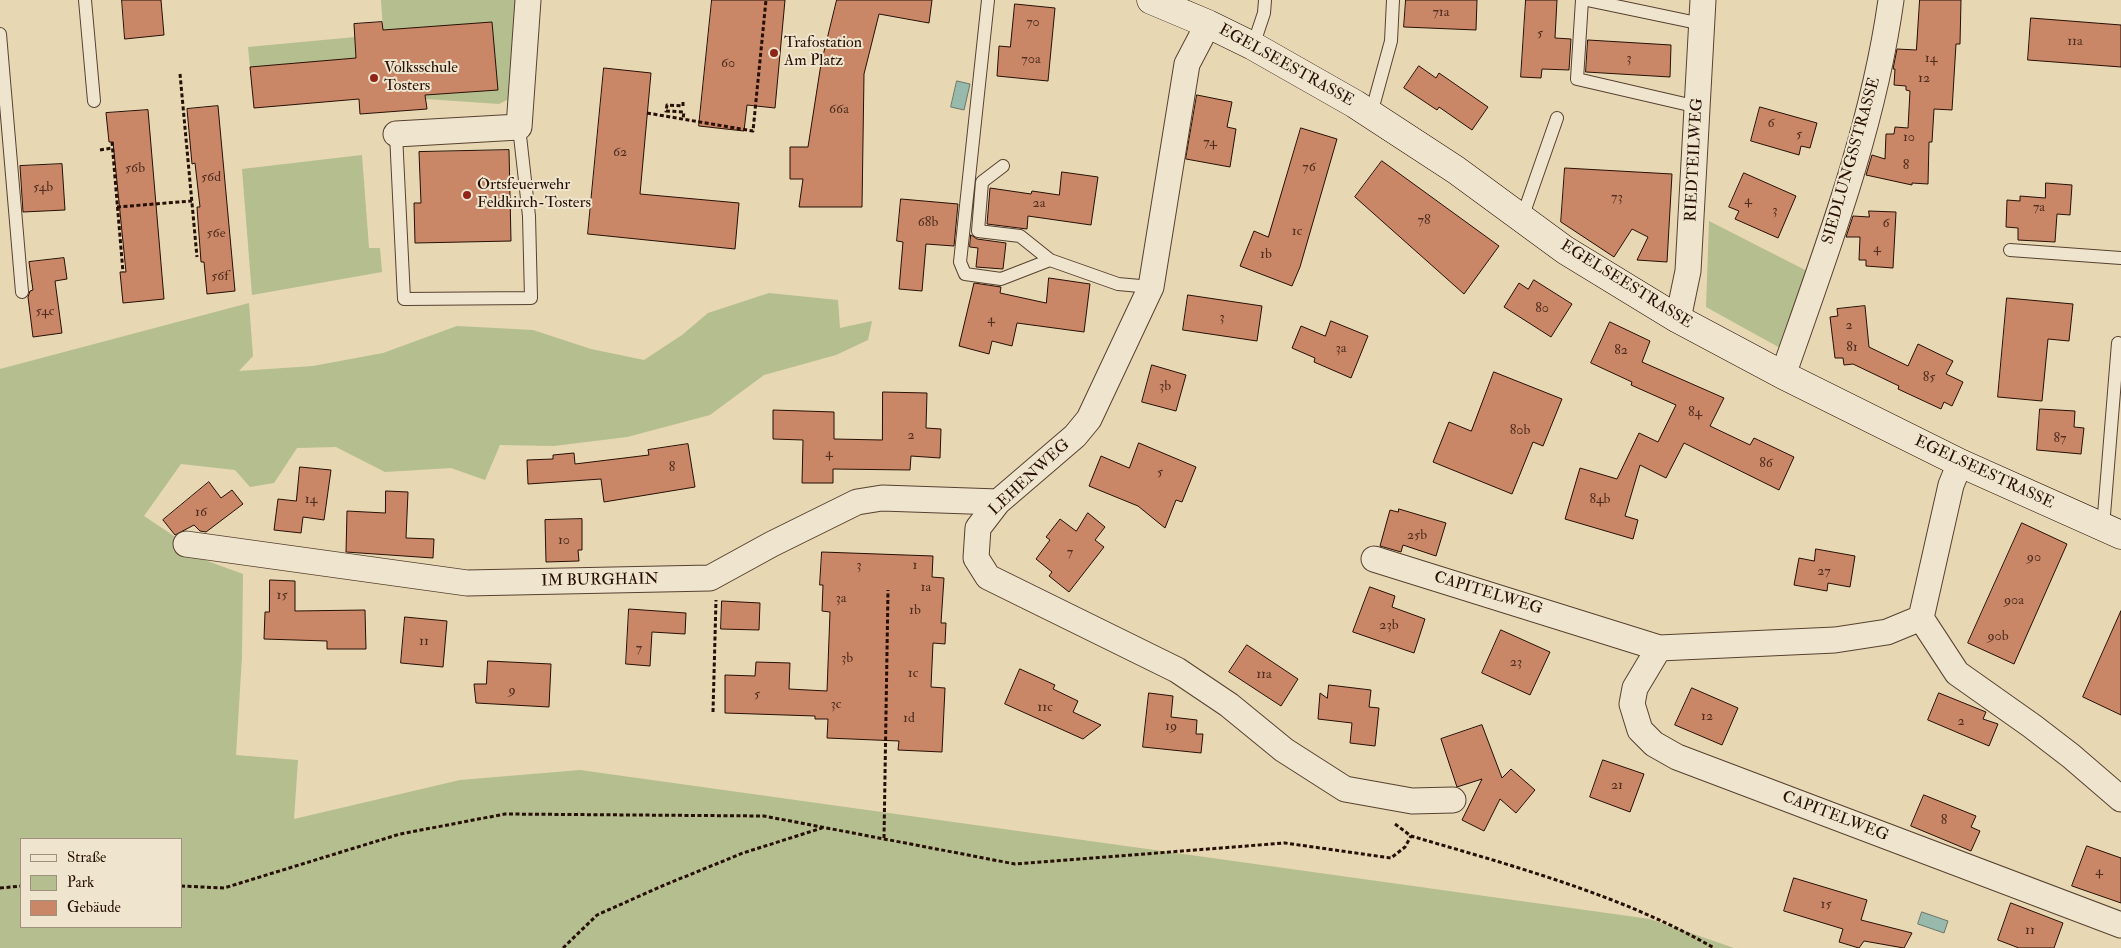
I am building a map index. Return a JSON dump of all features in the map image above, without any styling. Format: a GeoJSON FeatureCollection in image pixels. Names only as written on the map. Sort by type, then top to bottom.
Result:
{"type":"FeatureCollection","features":[{"type":"Feature","properties":{"kind":"street"},"geometry":{"type":"LineString","coordinates":[[396,134],[519,127],[528,0]]}},
{"type":"Feature","properties":{"kind":"street","name":"EGELSEESTRASSE"},"geometry":{"type":"LineString","coordinates":[[1151,0],[1208,24],[1253,46],[1370,114],[1456,170],[1565,250],[1678,319],[1783,375],[1960,463],[2112,531]]}},
{"type":"Feature","properties":{"kind":"street","name":"SIEDLUNGSSTRASSE"},"geometry":{"type":"LineString","coordinates":[[1783,375],[1846,195],[1884,47],[1891,0]]}},
{"type":"Feature","properties":{"kind":"street","name":"RIEDTEILWEG"},"geometry":{"type":"LineString","coordinates":[[1678,319],[1688,271],[1703,12]]}},
{"type":"Feature","properties":{"kind":"street","name":"LEHENWEG"},"geometry":{"type":"LineString","coordinates":[[1208,24],[1187,64],[1151,287],[1089,419],[1075,436],[998,502],[978,528],[976,558],[988,577],[1177,670],[1229,705],[1284,750],[1345,789],[1412,801],[1453,800]]}},
{"type":"Feature","properties":{"kind":"street"},"geometry":{"type":"LineString","coordinates":[[1960,463],[1951,485],[1921,618],[1958,673],[2040,732],[2121,799]]}},
{"type":"Feature","properties":{"kind":"street","name":"IM BURGHAIN"},"geometry":{"type":"LineString","coordinates":[[186,544],[467,583],[710,578],[772,544],[858,502],[882,498],[998,502]]}},
{"type":"Feature","properties":{"kind":"street","name":"CAPITELWEG"},"geometry":{"type":"LineString","coordinates":[[1374,559],[1659,648],[1835,640],[1887,632],[1921,618]]}},
{"type":"Feature","properties":{"kind":"street","name":"CAPITELWEG"},"geometry":{"type":"LineString","coordinates":[[1659,648],[1635,688],[1632,704],[1640,730],[1654,744],[1677,757],[2121,926]]}},
{"type":"Feature","properties":{"kind":"lane"},"geometry":{"type":"LineString","coordinates":[[84,0],[94,101]]}},
{"type":"Feature","properties":{"kind":"lane"},"geometry":{"type":"LineString","coordinates":[[988,0],[960,262],[965,274],[1001,279],[1050,260]]}},
{"type":"Feature","properties":{"kind":"lane"},"geometry":{"type":"LineString","coordinates":[[1253,46],[1264,13],[1265,0]]}},
{"type":"Feature","properties":{"kind":"lane"},"geometry":{"type":"LineString","coordinates":[[1370,114],[1391,40],[1393,0]]}},
{"type":"Feature","properties":{"kind":"lane"},"geometry":{"type":"LineString","coordinates":[[1582,0],[1577,79],[1698,107]]}},
{"type":"Feature","properties":{"kind":"lane"},"geometry":{"type":"LineString","coordinates":[[1587,0],[1703,12]]}},
{"type":"Feature","properties":{"kind":"lane"},"geometry":{"type":"LineString","coordinates":[[0,34],[22,292]]}},
{"type":"Feature","properties":{"kind":"lane"},"geometry":{"type":"LineString","coordinates":[[1522,218],[1557,118]]}},
{"type":"Feature","properties":{"kind":"lane"},"geometry":{"type":"LineString","coordinates":[[396,134],[404,299],[531,298],[529,216],[519,127]]}},
{"type":"Feature","properties":{"kind":"lane"},"geometry":{"type":"LineString","coordinates":[[1003,166],[982,182],[978,231],[1020,236],[1050,260],[1118,284],[1151,287]]}},
{"type":"Feature","properties":{"kind":"lane"},"geometry":{"type":"LineString","coordinates":[[2010,250],[2121,258]]}},
{"type":"Feature","properties":{"kind":"lane"},"geometry":{"type":"LineString","coordinates":[[2112,531],[2118,343]]}},
{"type":"Feature","properties":{"kind":"path"},"geometry":{"type":"LineString","coordinates":[[647,113],[753,131],[766,0]]}},
{"type":"Feature","properties":{"kind":"path"},"geometry":{"type":"LineString","coordinates":[[180,74],[197,258]]}},
{"type":"Feature","properties":{"kind":"path"},"geometry":{"type":"LineString","coordinates":[[683,102],[682,106],[667,105],[666,111],[684,112],[683,119]]}},
{"type":"Feature","properties":{"kind":"path"},"geometry":{"type":"LineString","coordinates":[[112,142],[123,272]]}},
{"type":"Feature","properties":{"kind":"path"},"geometry":{"type":"LineString","coordinates":[[100,150],[112,148]]}},
{"type":"Feature","properties":{"kind":"path"},"geometry":{"type":"LineString","coordinates":[[117,208],[192,201]]}},
{"type":"Feature","properties":{"kind":"path"},"geometry":{"type":"LineString","coordinates":[[710,578],[716,590],[714,712]]}},
{"type":"Feature","properties":{"kind":"path"},"geometry":{"type":"LineString","coordinates":[[884,838],[888,590]]}},
{"type":"Feature","properties":{"kind":"path"},"geometry":{"type":"LineString","coordinates":[[182,886],[224,888],[400,834],[505,814],[764,816],[1015,864],[1285,843],[1391,858],[1405,847],[1411,836]]}},
{"type":"Feature","properties":{"kind":"path"},"geometry":{"type":"LineString","coordinates":[[1389,820],[1411,836],[1548,877],[1678,927],[1714,948]]}},
{"type":"Feature","properties":{"kind":"path"},"geometry":{"type":"LineString","coordinates":[[563,948],[597,915],[743,853],[824,827]]}},
{"type":"Feature","properties":{"kind":"path"},"geometry":{"type":"LineString","coordinates":[[0,888],[20,886]]}},
{"type":"Feature","properties":{"kind":"green space"},"geometry":{"type":"Polygon","coordinates":[[[381,0],[516,0],[509,99],[499,104],[426,99],[426,95],[497,90],[492,22],[383,30],[381,0]]]}},
{"type":"Feature","properties":{"kind":"green space"},"geometry":{"type":"Polygon","coordinates":[[[355,37],[356,58],[250,67],[248,47],[355,37]]]}},
{"type":"Feature","properties":{"kind":"green space"},"geometry":{"type":"Polygon","coordinates":[[[362,155],[369,248],[380,248],[382,272],[252,295],[242,169],[362,155]]]}},
{"type":"Feature","properties":{"kind":"green space"},"geometry":{"type":"Polygon","coordinates":[[[1709,221],[1811,273],[1782,349],[1706,307],[1709,221]]]}},
{"type":"Feature","properties":{"kind":"green space"},"geometry":{"type":"Polygon","coordinates":[[[769,293],[838,300],[840,328],[872,321],[868,340],[836,355],[764,375],[710,415],[627,437],[554,446],[500,445],[485,480],[451,468],[385,472],[336,447],[297,448],[274,483],[250,487],[235,470],[181,464],[144,516],[177,538],[177,550],[243,574],[242,656],[236,755],[298,760],[294,819],[460,780],[580,770],[1650,919],[1734,948],[0,948],[0,369],[249,303],[253,356],[239,371],[313,366],[383,353],[457,326],[533,330],[591,349],[644,360],[682,335],[708,313],[769,293]]]}},
{"type":"Feature","properties":{"kind":"shaded area"},"geometry":{"type":"Polygon","coordinates":[[[957,81],[970,84],[964,110],[951,107],[957,81]]]}},
{"type":"Feature","properties":{"kind":"shaded area"},"geometry":{"type":"Polygon","coordinates":[[[1922,912],[1948,921],[1944,933],[1918,924],[1922,912]]]}},
{"type":"Feature","properties":{"kind":"building"},"geometry":{"type":"Polygon","coordinates":[[[122,0],[161,0],[164,35],[125,39],[122,0]]]}},
{"type":"Feature","properties":{"kind":"building"},"geometry":{"type":"Polygon","coordinates":[[[712,0],[785,0],[775,108],[747,105],[744,131],[699,126],[712,0]]]}},
{"type":"Feature","properties":{"kind":"building"},"geometry":{"type":"Polygon","coordinates":[[[837,0],[932,0],[929,23],[879,14],[864,74],[862,207],[799,207],[803,179],[790,179],[790,147],[808,147],[821,64],[837,0]]]}},
{"type":"Feature","properties":{"kind":"building"},"geometry":{"type":"Polygon","coordinates":[[[1406,0],[1477,0],[1476,30],[1404,27],[1406,0]]]}},
{"type":"Feature","properties":{"kind":"building"},"geometry":{"type":"Polygon","coordinates":[[[1526,0],[1557,0],[1555,38],[1571,39],[1569,70],[1542,69],[1541,78],[1521,77],[1526,0]]]}},
{"type":"Feature","properties":{"kind":"building"},"geometry":{"type":"Polygon","coordinates":[[[1920,0],[1961,0],[1960,44],[1956,44],[1952,110],[1934,109],[1932,142],[1929,142],[1928,184],[1912,183],[1912,185],[1866,175],[1872,155],[1885,159],[1886,134],[1894,134],[1895,127],[1908,128],[1910,91],[1906,90],[1906,86],[1894,85],[1895,69],[1893,69],[1897,49],[1916,50],[1920,0]]]}},
{"type":"Feature","properties":{"kind":"building"},"geometry":{"type":"Polygon","coordinates":[[[1015,4],[1055,8],[1048,81],[997,76],[999,46],[1010,47],[1015,4]]]}},
{"type":"Feature","properties":{"kind":"building"},"geometry":{"type":"Polygon","coordinates":[[[2031,18],[2121,25],[2121,67],[2028,60],[2031,18]]]}},
{"type":"Feature","properties":{"kind":"building","name":"Volksschule Tosters"},"geometry":{"type":"Polygon","coordinates":[[[382,22],[383,30],[492,22],[498,90],[425,95],[427,109],[360,114],[359,99],[254,108],[250,67],[356,58],[354,24],[382,22]]]}},
{"type":"Feature","properties":{"kind":"building"},"geometry":{"type":"Polygon","coordinates":[[[1588,40],[1671,45],[1670,77],[1586,72],[1588,40]]]}},
{"type":"Feature","properties":{"kind":"building"},"geometry":{"type":"Polygon","coordinates":[[[1419,66],[1436,78],[1439,73],[1488,107],[1472,130],[1439,107],[1437,110],[1404,88],[1419,66]]]}},
{"type":"Feature","properties":{"kind":"building"},"geometry":{"type":"Polygon","coordinates":[[[604,68],[651,73],[640,194],[739,203],[735,249],[588,234],[604,68]]]}},
{"type":"Feature","properties":{"kind":"building"},"geometry":{"type":"Polygon","coordinates":[[[1197,95],[1232,102],[1227,127],[1236,129],[1230,167],[1186,159],[1197,95]]]}},
{"type":"Feature","properties":{"kind":"building"},"geometry":{"type":"Polygon","coordinates":[[[218,106],[235,291],[207,294],[204,262],[201,262],[197,207],[200,207],[195,163],[192,164],[187,109],[218,106]]]}},
{"type":"Feature","properties":{"kind":"building"},"geometry":{"type":"Polygon","coordinates":[[[1760,107],[1817,123],[1810,148],[1801,146],[1799,155],[1751,141],[1760,107]]]}},
{"type":"Feature","properties":{"kind":"building"},"geometry":{"type":"Polygon","coordinates":[[[148,110],[164,299],[123,303],[120,272],[126,272],[113,142],[109,142],[106,113],[148,110]]]}},
{"type":"Feature","properties":{"kind":"building"},"geometry":{"type":"Polygon","coordinates":[[[1301,128],[1337,139],[1300,267],[1292,286],[1240,266],[1254,231],[1268,237],[1301,128]]]}},
{"type":"Feature","properties":{"kind":"building","name":"Ortsfeuerwehr Feldkirch-Tosters"},"geometry":{"type":"Polygon","coordinates":[[[509,150],[511,241],[415,243],[414,203],[421,203],[419,152],[509,150]]]}},
{"type":"Feature","properties":{"kind":"building"},"geometry":{"type":"Polygon","coordinates":[[[1382,161],[1499,246],[1464,294],[1355,197],[1382,161]]]}},
{"type":"Feature","properties":{"kind":"building"},"geometry":{"type":"Polygon","coordinates":[[[62,164],[65,210],[23,212],[20,166],[62,164]]]}},
{"type":"Feature","properties":{"kind":"building"},"geometry":{"type":"Polygon","coordinates":[[[1565,168],[1672,174],[1667,262],[1637,260],[1648,237],[1632,229],[1614,257],[1561,222],[1565,168]]]}},
{"type":"Feature","properties":{"kind":"building"},"geometry":{"type":"Polygon","coordinates":[[[1062,172],[1098,177],[1091,225],[1028,216],[1027,229],[987,224],[990,188],[1031,194],[1032,191],[1059,195],[1062,172]]]}},
{"type":"Feature","properties":{"kind":"building"},"geometry":{"type":"Polygon","coordinates":[[[1744,173],[1796,196],[1778,238],[1735,219],[1739,211],[1729,207],[1744,173]]]}},
{"type":"Feature","properties":{"kind":"building"},"geometry":{"type":"Polygon","coordinates":[[[2046,183],[2072,185],[2070,215],[2057,214],[2055,242],[2018,240],[2018,228],[2006,227],[2007,200],[2020,201],[2020,196],[2045,198],[2046,183]]]}},
{"type":"Feature","properties":{"kind":"building"},"geometry":{"type":"Polygon","coordinates":[[[901,199],[958,204],[954,246],[926,244],[922,291],[899,289],[903,242],[897,241],[901,199]]]}},
{"type":"Feature","properties":{"kind":"building"},"geometry":{"type":"Polygon","coordinates":[[[1869,211],[1896,212],[1893,268],[1866,266],[1866,260],[1859,260],[1860,237],[1846,237],[1853,216],[1869,217],[1869,211]]]}},
{"type":"Feature","properties":{"kind":"building"},"geometry":{"type":"Polygon","coordinates":[[[971,235],[977,239],[1006,243],[1003,269],[976,267],[978,248],[970,247],[971,235]]]}},
{"type":"Feature","properties":{"kind":"building"},"geometry":{"type":"Polygon","coordinates":[[[64,258],[67,279],[55,281],[62,333],[33,337],[28,297],[30,291],[33,290],[29,262],[64,258]]]}},
{"type":"Feature","properties":{"kind":"building"},"geometry":{"type":"Polygon","coordinates":[[[1049,278],[1090,284],[1084,332],[1017,323],[1012,346],[992,341],[989,354],[959,346],[974,283],[1001,287],[1000,293],[1046,303],[1049,278]]]}},
{"type":"Feature","properties":{"kind":"building"},"geometry":{"type":"Polygon","coordinates":[[[1534,280],[1572,304],[1551,337],[1504,307],[1519,283],[1528,289],[1534,280]]]}},
{"type":"Feature","properties":{"kind":"building"},"geometry":{"type":"Polygon","coordinates":[[[1188,295],[1262,306],[1257,341],[1183,330],[1188,295]]]}},
{"type":"Feature","properties":{"kind":"building"},"geometry":{"type":"Polygon","coordinates":[[[2007,298],[2073,304],[2069,341],[2048,339],[2042,401],[1998,397],[2007,298]]]}},
{"type":"Feature","properties":{"kind":"building"},"geometry":{"type":"Polygon","coordinates":[[[1865,306],[1869,347],[1908,366],[1918,344],[1953,361],[1946,374],[1963,382],[1952,406],[1944,402],[1941,409],[1898,389],[1899,386],[1853,364],[1844,365],[1843,358],[1835,358],[1830,317],[1838,316],[1837,309],[1865,306]]]}},
{"type":"Feature","properties":{"kind":"building"},"geometry":{"type":"Polygon","coordinates":[[[1331,321],[1368,336],[1351,378],[1314,362],[1315,358],[1292,348],[1301,326],[1325,336],[1331,321]]]}},
{"type":"Feature","properties":{"kind":"building"},"geometry":{"type":"Polygon","coordinates":[[[1610,322],[1650,341],[1642,362],[1724,398],[1710,426],[1750,445],[1754,438],[1794,457],[1779,490],[1684,443],[1666,478],[1640,465],[1625,516],[1638,520],[1633,539],[1565,519],[1580,468],[1617,479],[1639,433],[1658,442],[1676,405],[1631,385],[1632,382],[1591,363],[1610,322]]]}},
{"type":"Feature","properties":{"kind":"building"},"geometry":{"type":"Polygon","coordinates":[[[1152,365],[1186,375],[1176,411],[1142,402],[1152,365]]]}},
{"type":"Feature","properties":{"kind":"building"},"geometry":{"type":"Polygon","coordinates":[[[1494,372],[1562,399],[1543,446],[1533,442],[1512,494],[1433,462],[1449,422],[1471,431],[1494,372]]]}},
{"type":"Feature","properties":{"kind":"building"},"geometry":{"type":"Polygon","coordinates":[[[883,392],[927,393],[926,428],[941,429],[940,458],[911,456],[910,470],[833,469],[833,483],[802,483],[803,440],[773,439],[773,410],[834,412],[834,439],[882,440],[883,392]]]}},
{"type":"Feature","properties":{"kind":"building"},"geometry":{"type":"Polygon","coordinates":[[[2040,409],[2075,411],[2074,427],[2084,428],[2081,454],[2037,450],[2040,409]]]}},
{"type":"Feature","properties":{"kind":"building"},"geometry":{"type":"Polygon","coordinates":[[[1139,443],[1196,467],[1182,502],[1176,500],[1165,528],[1138,506],[1089,486],[1101,456],[1129,468],[1139,443]]]}},
{"type":"Feature","properties":{"kind":"building"},"geometry":{"type":"Polygon","coordinates":[[[688,444],[695,487],[604,502],[601,479],[528,484],[527,460],[553,459],[553,455],[574,453],[575,464],[649,455],[648,450],[688,444]]]}},
{"type":"Feature","properties":{"kind":"building"},"geometry":{"type":"Polygon","coordinates":[[[300,467],[331,470],[324,520],[303,517],[301,533],[274,530],[278,499],[296,501],[300,467]]]}},
{"type":"Feature","properties":{"kind":"building"},"geometry":{"type":"Polygon","coordinates":[[[209,482],[221,498],[232,490],[243,504],[206,532],[200,531],[194,525],[175,535],[163,520],[209,482]]]}},
{"type":"Feature","properties":{"kind":"building"},"geometry":{"type":"Polygon","coordinates":[[[386,491],[408,492],[406,538],[434,539],[433,558],[346,552],[347,511],[385,513],[386,491]]]}},
{"type":"Feature","properties":{"kind":"building"},"geometry":{"type":"Polygon","coordinates":[[[1399,509],[1446,523],[1436,556],[1403,545],[1401,552],[1380,546],[1390,510],[1398,512],[1399,509]]]}},
{"type":"Feature","properties":{"kind":"building"},"geometry":{"type":"Polygon","coordinates":[[[1088,513],[1105,527],[1095,540],[1104,547],[1069,592],[1049,576],[1052,572],[1036,559],[1050,540],[1046,537],[1060,519],[1076,531],[1088,513]]]}},
{"type":"Feature","properties":{"kind":"building"},"geometry":{"type":"Polygon","coordinates":[[[582,519],[582,550],[578,550],[579,561],[546,562],[545,520],[582,519]]]}},
{"type":"Feature","properties":{"kind":"building"},"geometry":{"type":"Polygon","coordinates":[[[2022,523],[2067,544],[2014,664],[1968,643],[2022,523]]]}},
{"type":"Feature","properties":{"kind":"building"},"geometry":{"type":"Polygon","coordinates":[[[1816,549],[1855,556],[1850,587],[1828,583],[1827,591],[1794,585],[1799,558],[1814,561],[1816,549]]]}},
{"type":"Feature","properties":{"kind":"building"},"geometry":{"type":"Polygon","coordinates":[[[822,552],[933,556],[932,577],[944,578],[941,623],[946,623],[945,644],[933,643],[931,687],[945,688],[942,752],[898,750],[899,741],[827,738],[828,719],[815,719],[815,716],[725,713],[725,675],[755,676],[756,662],[790,663],[789,689],[827,691],[830,612],[822,611],[823,585],[820,585],[822,552]]]}},
{"type":"Feature","properties":{"kind":"building"},"geometry":{"type":"Polygon","coordinates":[[[270,580],[295,581],[295,611],[365,610],[366,649],[327,649],[327,641],[264,639],[265,612],[269,612],[270,580]]]}},
{"type":"Feature","properties":{"kind":"building"},"geometry":{"type":"Polygon","coordinates":[[[1370,587],[1395,596],[1392,607],[1425,619],[1414,653],[1353,632],[1370,587]]]}},
{"type":"Feature","properties":{"kind":"building"},"geometry":{"type":"Polygon","coordinates":[[[722,601],[760,603],[759,630],[721,629],[722,601]]]}},
{"type":"Feature","properties":{"kind":"building"},"geometry":{"type":"Polygon","coordinates":[[[629,609],[686,613],[685,634],[652,632],[650,666],[626,664],[629,609]]]}},
{"type":"Feature","properties":{"kind":"building"},"geometry":{"type":"Polygon","coordinates":[[[2121,611],[2121,715],[2083,697],[2121,611]]]}},
{"type":"Feature","properties":{"kind":"building"},"geometry":{"type":"Polygon","coordinates":[[[405,617],[447,621],[443,667],[401,663],[405,617]]]}},
{"type":"Feature","properties":{"kind":"building"},"geometry":{"type":"Polygon","coordinates":[[[1501,630],[1550,652],[1530,695],[1482,673],[1501,630]]]}},
{"type":"Feature","properties":{"kind":"building"},"geometry":{"type":"Polygon","coordinates":[[[1247,645],[1298,679],[1281,706],[1229,672],[1247,645]]]}},
{"type":"Feature","properties":{"kind":"building"},"geometry":{"type":"Polygon","coordinates":[[[488,661],[551,664],[549,707],[476,703],[474,684],[486,684],[488,661]]]}},
{"type":"Feature","properties":{"kind":"building"},"geometry":{"type":"Polygon","coordinates":[[[1020,669],[1055,685],[1053,689],[1078,701],[1073,712],[1101,725],[1083,739],[1005,704],[1020,669]]]}},
{"type":"Feature","properties":{"kind":"building"},"geometry":{"type":"Polygon","coordinates":[[[1329,685],[1371,690],[1369,707],[1379,708],[1375,746],[1350,743],[1352,723],[1318,719],[1320,693],[1327,698],[1329,685]]]}},
{"type":"Feature","properties":{"kind":"building"},"geometry":{"type":"Polygon","coordinates":[[[1692,688],[1738,708],[1722,745],[1675,725],[1692,688]]]}},
{"type":"Feature","properties":{"kind":"building"},"geometry":{"type":"Polygon","coordinates":[[[1149,693],[1173,696],[1171,717],[1197,720],[1196,734],[1203,734],[1201,753],[1143,747],[1149,693]]]}},
{"type":"Feature","properties":{"kind":"building"},"geometry":{"type":"Polygon","coordinates":[[[1939,693],[1986,712],[1983,719],[1998,724],[1989,746],[1928,720],[1939,693]]]}},
{"type":"Feature","properties":{"kind":"building"},"geometry":{"type":"Polygon","coordinates":[[[1482,725],[1502,778],[1511,769],[1535,790],[1516,813],[1500,799],[1484,831],[1462,820],[1482,779],[1457,787],[1441,739],[1482,725]]]}},
{"type":"Feature","properties":{"kind":"building"},"geometry":{"type":"Polygon","coordinates":[[[1603,760],[1644,774],[1630,812],[1590,797],[1603,760]]]}},
{"type":"Feature","properties":{"kind":"building"},"geometry":{"type":"Polygon","coordinates":[[[1924,795],[1976,816],[1971,827],[1980,831],[1971,851],[1911,826],[1924,795]]]}},
{"type":"Feature","properties":{"kind":"building"},"geometry":{"type":"Polygon","coordinates":[[[2087,846],[2121,858],[2121,903],[2072,886],[2087,846]]]}},
{"type":"Feature","properties":{"kind":"building"},"geometry":{"type":"Polygon","coordinates":[[[1794,878],[1867,900],[1861,920],[1912,933],[1904,948],[1864,941],[1859,948],[1839,942],[1843,929],[1784,911],[1794,878]]]}},
{"type":"Feature","properties":{"kind":"building"},"geometry":{"type":"Polygon","coordinates":[[[2011,903],[2063,923],[2054,948],[2019,948],[1998,940],[2011,903]]]}},
{"type":"Feature","properties":{"kind":"place","name":"Trafostation Am Platz"},"geometry":{"type":"Point","coordinates":[774,53]}},
{"type":"Feature","properties":{"kind":"place","name":"Volksschule Tosters"},"geometry":{"type":"Point","coordinates":[374,78]}},
{"type":"Feature","properties":{"kind":"place","name":"Ortsfeuerwehr Feldkirch-Tosters"},"geometry":{"type":"Point","coordinates":[467,195]}}]}
